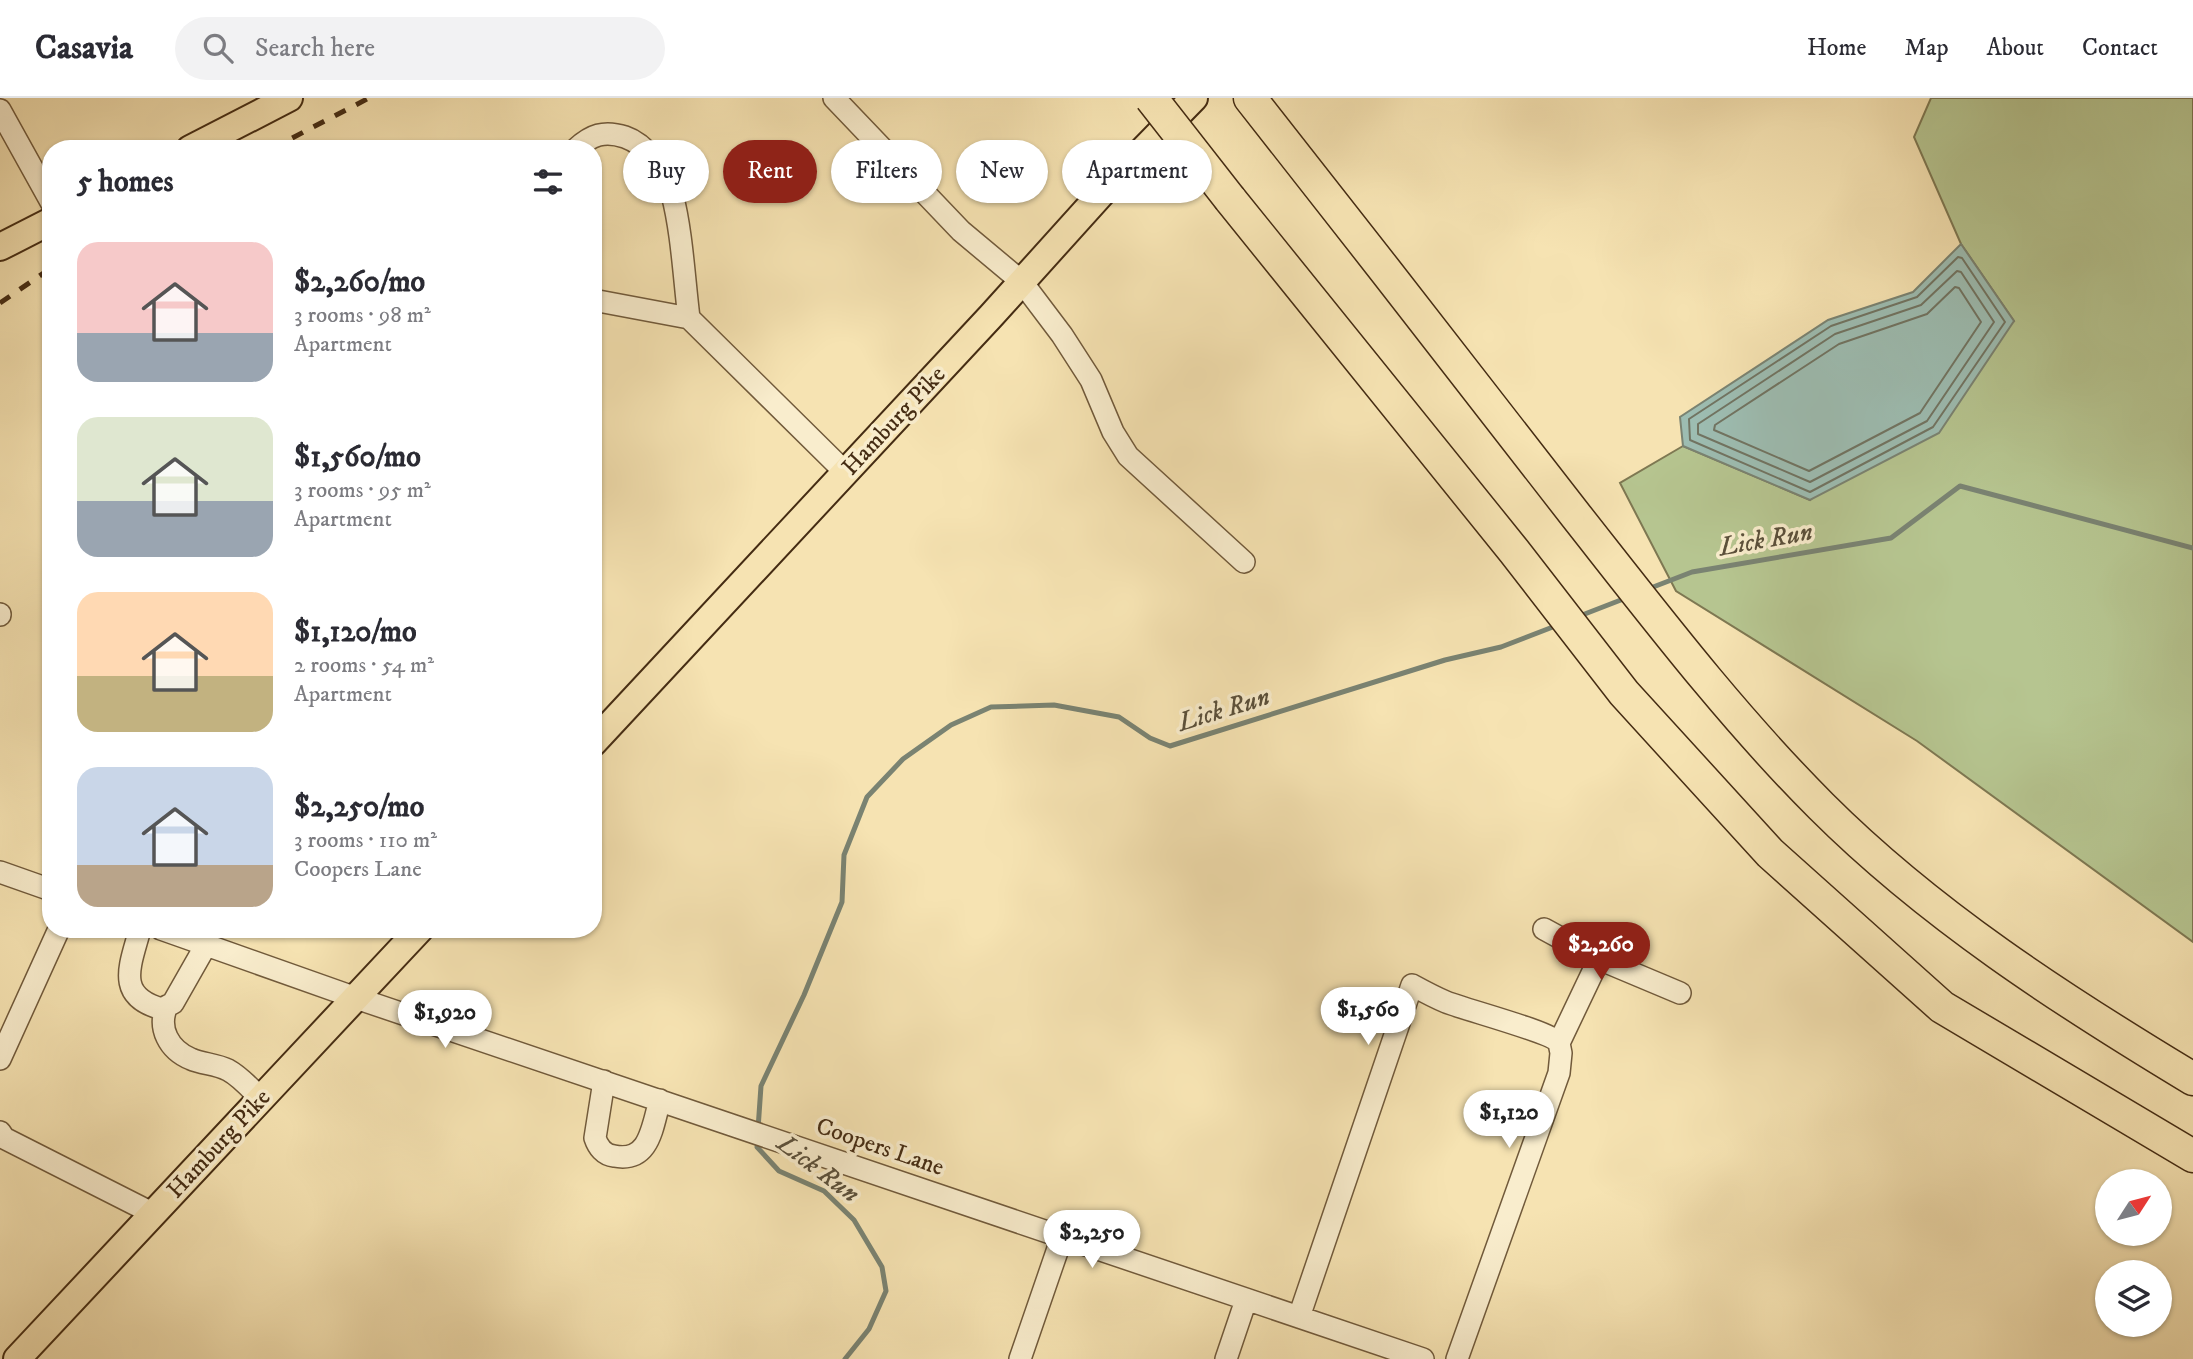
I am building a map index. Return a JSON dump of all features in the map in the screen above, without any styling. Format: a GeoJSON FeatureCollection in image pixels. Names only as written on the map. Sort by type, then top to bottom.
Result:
{"type":"FeatureCollection","features":[{"type":"Feature","properties":{"kind":"highway"},"geometry":{"type":"LineString","coordinates":[[1151,98],[1514,551],[1624,693],[1770,853],[1942,1007],[2193,1156]]}},
{"type":"Feature","properties":{"kind":"highway"},"geometry":{"type":"LineString","coordinates":[[1250,98],[1677,643],[1758,741],[1824,809],[1900,877],[1996,952],[2108,1028],[2193,1079]]}},
{"type":"Feature","properties":{"kind":"main road","name":"Hamburg Pike"},"geometry":{"type":"LineString","coordinates":[[602,733],[846,473],[1110,184],[1194,98]]}},
{"type":"Feature","properties":{"kind":"main road"},"geometry":{"type":"LineString","coordinates":[[208,140],[286,99]]}},
{"type":"Feature","properties":{"kind":"main road"},"geometry":{"type":"LineString","coordinates":[[0,247],[42,226]]}},
{"type":"Feature","properties":{"kind":"main road","name":"Hamburg Pike"},"geometry":{"type":"LineString","coordinates":[[18,1359],[412,938]]}},
{"type":"Feature","properties":{"kind":"street"},"geometry":{"type":"LineString","coordinates":[[834,98],[961,232],[1022,282],[1062,335],[1091,380],[1112,432],[1128,456],[1244,562]]}},
{"type":"Feature","properties":{"kind":"street"},"geometry":{"type":"LineString","coordinates":[[0,110],[5,132],[42,188]]}},
{"type":"Feature","properties":{"kind":"street"},"geometry":{"type":"LineString","coordinates":[[586,140],[590,136],[612,133],[630,138],[655,160],[671,192],[689,318]]}},
{"type":"Feature","properties":{"kind":"street"},"geometry":{"type":"LineString","coordinates":[[602,302],[689,318],[846,473]]}},
{"type":"Feature","properties":{"kind":"street"},"geometry":{"type":"LineString","coordinates":[[0,872],[42,887]]}},
{"type":"Feature","properties":{"kind":"street"},"geometry":{"type":"LineString","coordinates":[[1544,929],[1599,958],[1680,993]]}},
{"type":"Feature","properties":{"kind":"street"},"geometry":{"type":"LineString","coordinates":[[0,1059],[55,938]]}},
{"type":"Feature","properties":{"kind":"street"},"geometry":{"type":"LineString","coordinates":[[138,938],[127,976],[133,990],[150,1006],[162,1009],[173,1003],[206,945]]}},
{"type":"Feature","properties":{"kind":"street","name":"Coopers Lane"},"geometry":{"type":"LineString","coordinates":[[186,938],[356,998],[1423,1359]]}},
{"type":"Feature","properties":{"kind":"street"},"geometry":{"type":"LineString","coordinates":[[1559,1043],[1599,958]]}},
{"type":"Feature","properties":{"kind":"street"},"geometry":{"type":"LineString","coordinates":[[1299,1317],[1412,985],[1454,1005],[1538,1031],[1555,1039],[1559,1043],[1561,1053],[1559,1073],[1457,1359]]}},
{"type":"Feature","properties":{"kind":"street"},"geometry":{"type":"LineString","coordinates":[[167,1006],[161,1019],[164,1034],[182,1054],[192,1060],[227,1069],[261,1099]]}},
{"type":"Feature","properties":{"kind":"street"},"geometry":{"type":"LineString","coordinates":[[604,1081],[595,1138],[598,1147],[608,1155],[628,1159],[640,1153],[648,1140],[660,1100]]}},
{"type":"Feature","properties":{"kind":"street"},"geometry":{"type":"LineString","coordinates":[[0,1132],[4,1138],[43,1159],[154,1214]]}},
{"type":"Feature","properties":{"kind":"street"},"geometry":{"type":"LineString","coordinates":[[1020,1359],[1062,1237]]}},
{"type":"Feature","properties":{"kind":"street"},"geometry":{"type":"LineString","coordinates":[[1226,1359],[1246,1300]]}},
{"type":"Feature","properties":{"kind":"green space"},"geometry":{"type":"Polygon","coordinates":[[[1931,98],[2193,98],[2193,942],[1917,741],[1676,591],[1620,483],[1683,446],[1810,500],[2014,321],[1961,244],[1914,137],[1931,98]]]}},
{"type":"Feature","properties":{"kind":"water"},"geometry":{"type":"Polygon","coordinates":[[[1961,244],[2014,321],[1939,433],[1810,500],[1683,446],[1680,417],[1828,320],[1913,292],[1961,244]]]}},
{"type":"Feature","properties":{"kind":"waterway","name":"Lick Run"},"geometry":{"type":"LineString","coordinates":[[1648,589],[1692,572],[1891,538],[1960,486],[2193,548]]}},
{"type":"Feature","properties":{"kind":"waterway","name":"Lick Run"},"geometry":{"type":"LineString","coordinates":[[1577,617],[1626,598]]}},
{"type":"Feature","properties":{"kind":"waterway","name":"Lick Run"},"geometry":{"type":"LineString","coordinates":[[758,1129],[761,1086],[804,995],[842,902],[844,855],[867,797],[903,759],[951,725],[991,707],[1054,705],[1119,717],[1150,738],[1170,746],[1445,660],[1501,647],[1558,625]]}},
{"type":"Feature","properties":{"kind":"waterway","name":"Lick Run"},"geometry":{"type":"LineString","coordinates":[[758,1139],[757,1147],[779,1171],[824,1191],[854,1220],[882,1267],[886,1291],[869,1329],[845,1359]]}},
{"type":"Feature","properties":{"kind":"railway"},"geometry":{"type":"LineString","coordinates":[[288,140],[369,98]]}},
{"type":"Feature","properties":{"kind":"railway"},"geometry":{"type":"LineString","coordinates":[[0,303],[42,274]]}}]}
